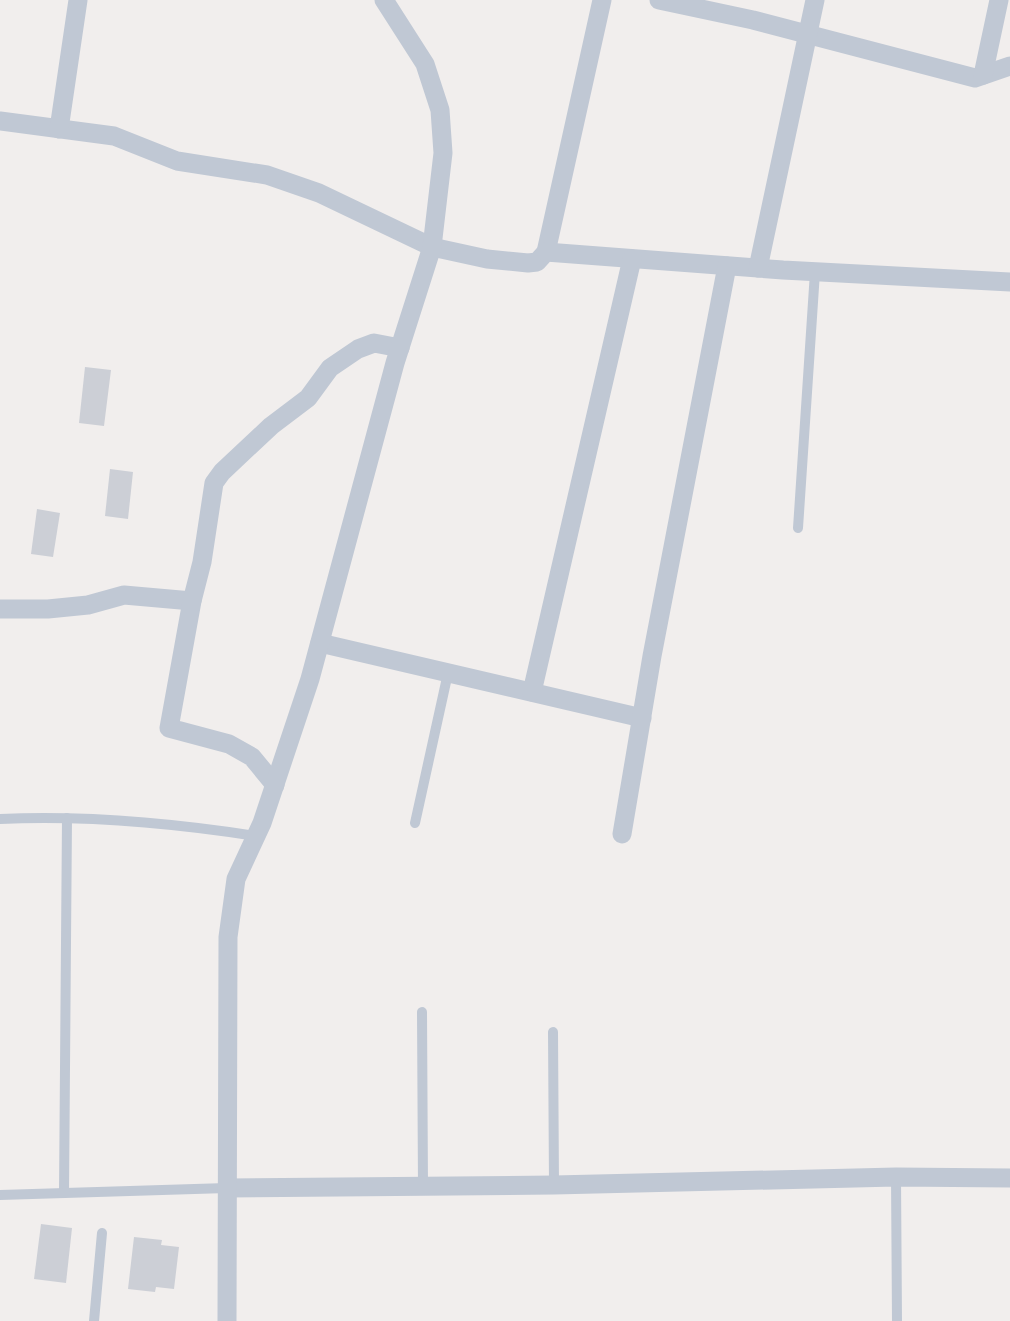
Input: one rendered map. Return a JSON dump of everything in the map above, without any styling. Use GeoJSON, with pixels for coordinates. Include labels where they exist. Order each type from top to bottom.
{"type":"FeatureCollection","features":[{"type":"Feature","properties":{"kind":"street"},"geometry":{"type":"LineString","coordinates":[[59,129],[78,0]]}},
{"type":"Feature","properties":{"kind":"street"},"geometry":{"type":"LineString","coordinates":[[227,1321],[228,937],[236,879],[275,785],[310,680],[400,348],[432,247],[443,153],[440,110],[425,64],[384,0]]}},
{"type":"Feature","properties":{"kind":"street"},"geometry":{"type":"LineString","coordinates":[[0,121],[114,136],[177,161],[267,175],[319,193],[432,247],[487,259],[537,262],[546,252],[602,0]]}},
{"type":"Feature","properties":{"kind":"street"},"geometry":{"type":"LineString","coordinates":[[659,0],[975,78],[1010,66]]}},
{"type":"Feature","properties":{"kind":"street"},"geometry":{"type":"LineString","coordinates":[[758,268],[815,0]]}},
{"type":"Feature","properties":{"kind":"street"},"geometry":{"type":"LineString","coordinates":[[983,75],[999,0]]}},
{"type":"Feature","properties":{"kind":"street"},"geometry":{"type":"LineString","coordinates":[[546,252],[815,272],[1010,282]]}},
{"type":"Feature","properties":{"kind":"street"},"geometry":{"type":"LineString","coordinates":[[532,692],[632,259]]}},
{"type":"Feature","properties":{"kind":"street"},"geometry":{"type":"LineString","coordinates":[[622,834],[727,266]]}},
{"type":"Feature","properties":{"kind":"street"},"geometry":{"type":"LineString","coordinates":[[275,785],[252,757],[229,744],[169,728],[192,601],[202,562],[214,483],[222,472],[271,426],[308,398],[330,368],[358,349],[374,343],[400,348]]}},
{"type":"Feature","properties":{"kind":"street"},"geometry":{"type":"LineString","coordinates":[[0,609],[88,605],[124,595],[192,601]]}},
{"type":"Feature","properties":{"kind":"street"},"geometry":{"type":"LineString","coordinates":[[320,643],[642,718]]}},
{"type":"Feature","properties":{"kind":"street"},"geometry":{"type":"LineString","coordinates":[[227,1188],[554,1185],[896,1177],[1010,1178]]}},
{"type":"Feature","properties":{"kind":"lane"},"geometry":{"type":"LineString","coordinates":[[798,528],[815,272]]}},
{"type":"Feature","properties":{"kind":"lane"},"geometry":{"type":"LineString","coordinates":[[415,823],[448,673]]}},
{"type":"Feature","properties":{"kind":"lane"},"geometry":{"type":"LineString","coordinates":[[0,819],[67,818],[191,826],[256,836]]}},
{"type":"Feature","properties":{"kind":"lane"},"geometry":{"type":"LineString","coordinates":[[64,1193],[67,818]]}},
{"type":"Feature","properties":{"kind":"lane"},"geometry":{"type":"LineString","coordinates":[[422,1012],[423,1186]]}},
{"type":"Feature","properties":{"kind":"lane"},"geometry":{"type":"LineString","coordinates":[[553,1032],[554,1185]]}},
{"type":"Feature","properties":{"kind":"lane"},"geometry":{"type":"LineString","coordinates":[[896,1177],[897,1321]]}},
{"type":"Feature","properties":{"kind":"lane"},"geometry":{"type":"LineString","coordinates":[[0,1195],[227,1188]]}},
{"type":"Feature","properties":{"kind":"lane"},"geometry":{"type":"LineString","coordinates":[[94,1321],[102,1233]]}},
{"type":"Feature","properties":{"kind":"building"},"geometry":{"type":"Polygon","coordinates":[[[85,367],[111,370],[104,426],[79,423],[85,367]]]}},
{"type":"Feature","properties":{"kind":"building"},"geometry":{"type":"Polygon","coordinates":[[[110,469],[133,472],[128,519],[105,516],[110,469]]]}},
{"type":"Feature","properties":{"kind":"building"},"geometry":{"type":"Polygon","coordinates":[[[37,509],[60,513],[53,557],[31,554],[37,509]]]}},
{"type":"Feature","properties":{"kind":"building"},"geometry":{"type":"Polygon","coordinates":[[[41,1224],[72,1228],[66,1283],[34,1279],[41,1224]]]}},
{"type":"Feature","properties":{"kind":"building"},"geometry":{"type":"Polygon","coordinates":[[[134,1237],[162,1240],[161,1245],[179,1247],[174,1289],[156,1287],[155,1292],[128,1289],[134,1237]]]}}]}
